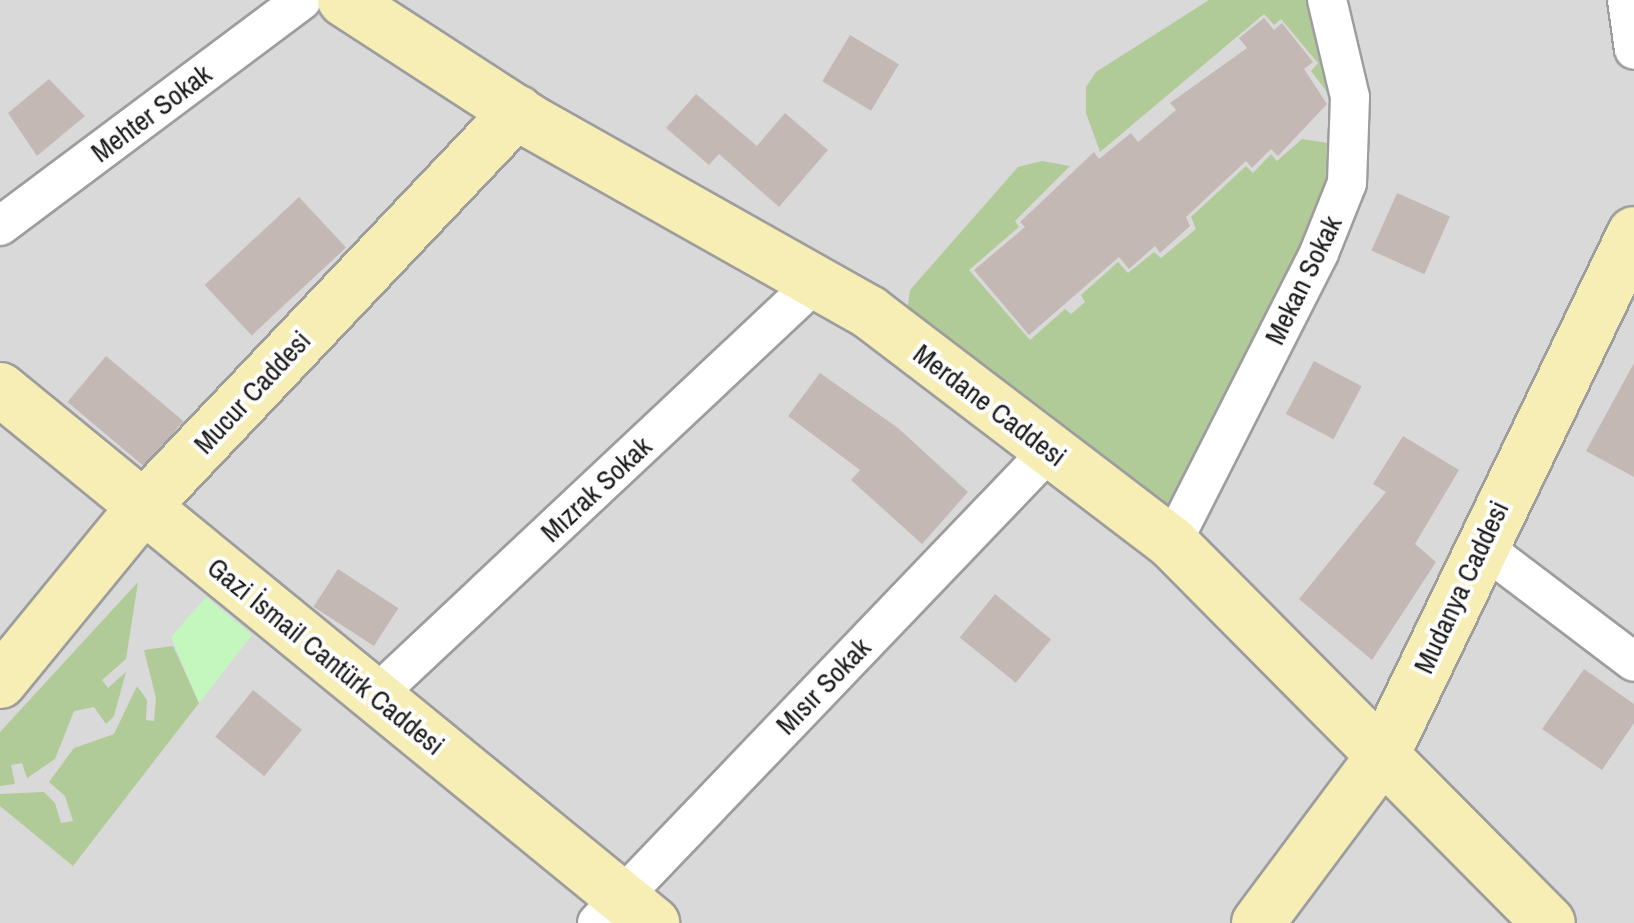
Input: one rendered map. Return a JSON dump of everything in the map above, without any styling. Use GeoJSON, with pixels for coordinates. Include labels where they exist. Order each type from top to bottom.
{"type":"FeatureCollection","features":[{"type":"Feature","properties":{"kind":"street","name":"Mehter Sokak"},"geometry":{"type":"LineString","coordinates":[[0,226],[302,0]]}},
{"type":"Feature","properties":{"kind":"street","name":"Merdane Caddesi"},"geometry":{"type":"LineString","coordinates":[[344,0],[517,112],[868,312],[1172,543],[1548,923]]}},
{"type":"Feature","properties":{"kind":"street","name":"Mekan Sokak"},"geometry":{"type":"LineString","coordinates":[[1172,543],[1319,253],[1347,183],[1350,98],[1327,0]]}},
{"type":"Feature","properties":{"kind":"street"},"geometry":{"type":"LineString","coordinates":[[1627,0],[1634,50]]}},
{"type":"Feature","properties":{"kind":"street","name":"Mucur Caddesi"},"geometry":{"type":"LineString","coordinates":[[0,682],[144,506],[517,112]]}},
{"type":"Feature","properties":{"kind":"street","name":"Mudanya Caddesi"},"geometry":{"type":"LineString","coordinates":[[1258,923],[1383,754],[1480,545],[1630,249]]}},
{"type":"Feature","properties":{"kind":"street","name":"Mızrak Sokak"},"geometry":{"type":"LineString","coordinates":[[375,696],[816,282]]}},
{"type":"Feature","properties":{"kind":"street","name":"Gazi İsmail Cantürk Caddesi"},"geometry":{"type":"LineString","coordinates":[[0,389],[375,696],[623,914]]}},
{"type":"Feature","properties":{"kind":"street","name":"Mısır Sokak"},"geometry":{"type":"LineString","coordinates":[[623,914],[1050,450]]}},
{"type":"Feature","properties":{"kind":"street"},"geometry":{"type":"LineString","coordinates":[[1480,545],[1634,662]]}},
{"type":"Feature","properties":{"kind":"shaded area"},"geometry":{"type":"Polygon","coordinates":[[[0,0],[1634,0],[1634,923],[0,923],[0,0]]]}},
{"type":"Feature","properties":{"kind":"green space"},"geometry":{"type":"Polygon","coordinates":[[[1209,0],[1310,0],[1337,105],[1311,71],[1318,63],[1281,19],[1274,25],[1264,14],[1100,152],[1086,113],[1086,87],[1096,72],[1209,0]]]}},
{"type":"Feature","properties":{"kind":"green space"},"geometry":{"type":"Polygon","coordinates":[[[1302,139],[1340,145],[1328,200],[1167,518],[907,313],[910,290],[1018,167],[1042,161],[1070,166],[1015,221],[1019,227],[969,270],[1030,340],[1065,309],[1071,314],[1085,302],[1081,295],[1118,262],[1128,273],[1154,252],[1161,258],[1196,229],[1191,217],[1246,166],[1253,173],[1271,154],[1277,161],[1302,139]]]}},
{"type":"Feature","properties":{"kind":"green space"},"geometry":{"type":"Polygon","coordinates":[[[138,582],[126,659],[102,680],[108,688],[126,672],[114,716],[106,724],[94,707],[74,711],[55,759],[27,778],[22,763],[11,765],[15,784],[0,786],[0,732],[138,582]]]}},
{"type":"Feature","properties":{"kind":"green space"},"geometry":{"type":"Polygon","coordinates":[[[206,597],[252,635],[199,703],[171,637],[206,597]]]}},
{"type":"Feature","properties":{"kind":"green space"},"geometry":{"type":"Polygon","coordinates":[[[173,646],[199,703],[73,866],[0,806],[0,794],[44,792],[55,803],[61,823],[73,821],[65,796],[49,782],[74,748],[114,734],[137,686],[147,700],[146,720],[154,721],[156,698],[144,650],[173,646]]]}},
{"type":"Feature","properties":{"kind":"building"},"geometry":{"type":"Polygon","coordinates":[[[1264,18],[1274,30],[1282,23],[1313,62],[1304,69],[1327,104],[1278,156],[1271,149],[1252,168],[1246,161],[1186,217],[1190,226],[1160,253],[1155,246],[1129,269],[1119,257],[1029,335],[974,270],[1025,227],[1020,222],[1094,152],[1099,159],[1131,133],[1138,142],[1176,110],[1170,103],[1247,48],[1239,38],[1264,18]]]}},
{"type":"Feature","properties":{"kind":"building"},"geometry":{"type":"Polygon","coordinates":[[[850,35],[899,64],[871,111],[822,81],[850,35]]]}},
{"type":"Feature","properties":{"kind":"building"},"geometry":{"type":"Polygon","coordinates":[[[49,79],[85,116],[37,156],[8,113],[49,79]]]}},
{"type":"Feature","properties":{"kind":"building"},"geometry":{"type":"Polygon","coordinates":[[[696,94],[757,146],[785,113],[828,150],[779,207],[719,154],[709,165],[666,128],[696,94]]]}},
{"type":"Feature","properties":{"kind":"building"},"geometry":{"type":"Polygon","coordinates":[[[1397,193],[1450,217],[1424,274],[1371,251],[1397,193]]]}},
{"type":"Feature","properties":{"kind":"building"},"geometry":{"type":"Polygon","coordinates":[[[299,197],[346,247],[252,335],[205,285],[299,197]]]}},
{"type":"Feature","properties":{"kind":"building"},"geometry":{"type":"Polygon","coordinates":[[[106,356],[183,421],[145,467],[67,402],[106,356]]]}},
{"type":"Feature","properties":{"kind":"building"},"geometry":{"type":"Polygon","coordinates":[[[1314,361],[1362,386],[1334,439],[1286,414],[1314,361]]]}},
{"type":"Feature","properties":{"kind":"building"},"geometry":{"type":"Polygon","coordinates":[[[1634,363],[1634,477],[1586,451],[1634,363]]]}},
{"type":"Feature","properties":{"kind":"building"},"geometry":{"type":"Polygon","coordinates":[[[820,373],[898,428],[968,492],[922,544],[851,480],[860,470],[788,416],[820,373]]]}},
{"type":"Feature","properties":{"kind":"building"},"geometry":{"type":"Polygon","coordinates":[[[1403,436],[1459,470],[1415,544],[1436,562],[1372,660],[1299,599],[1386,492],[1373,484],[1403,436]]]}},
{"type":"Feature","properties":{"kind":"building"},"geometry":{"type":"Polygon","coordinates":[[[338,569],[398,608],[374,646],[313,607],[338,569]]]}},
{"type":"Feature","properties":{"kind":"building"},"geometry":{"type":"Polygon","coordinates":[[[995,594],[1051,639],[1016,683],[960,638],[995,594]]]}},
{"type":"Feature","properties":{"kind":"building"},"geometry":{"type":"Polygon","coordinates":[[[1584,669],[1634,704],[1634,723],[1602,770],[1542,729],[1584,669]]]}},
{"type":"Feature","properties":{"kind":"building"},"geometry":{"type":"Polygon","coordinates":[[[253,690],[302,730],[264,776],[215,737],[253,690]]]}}]}
